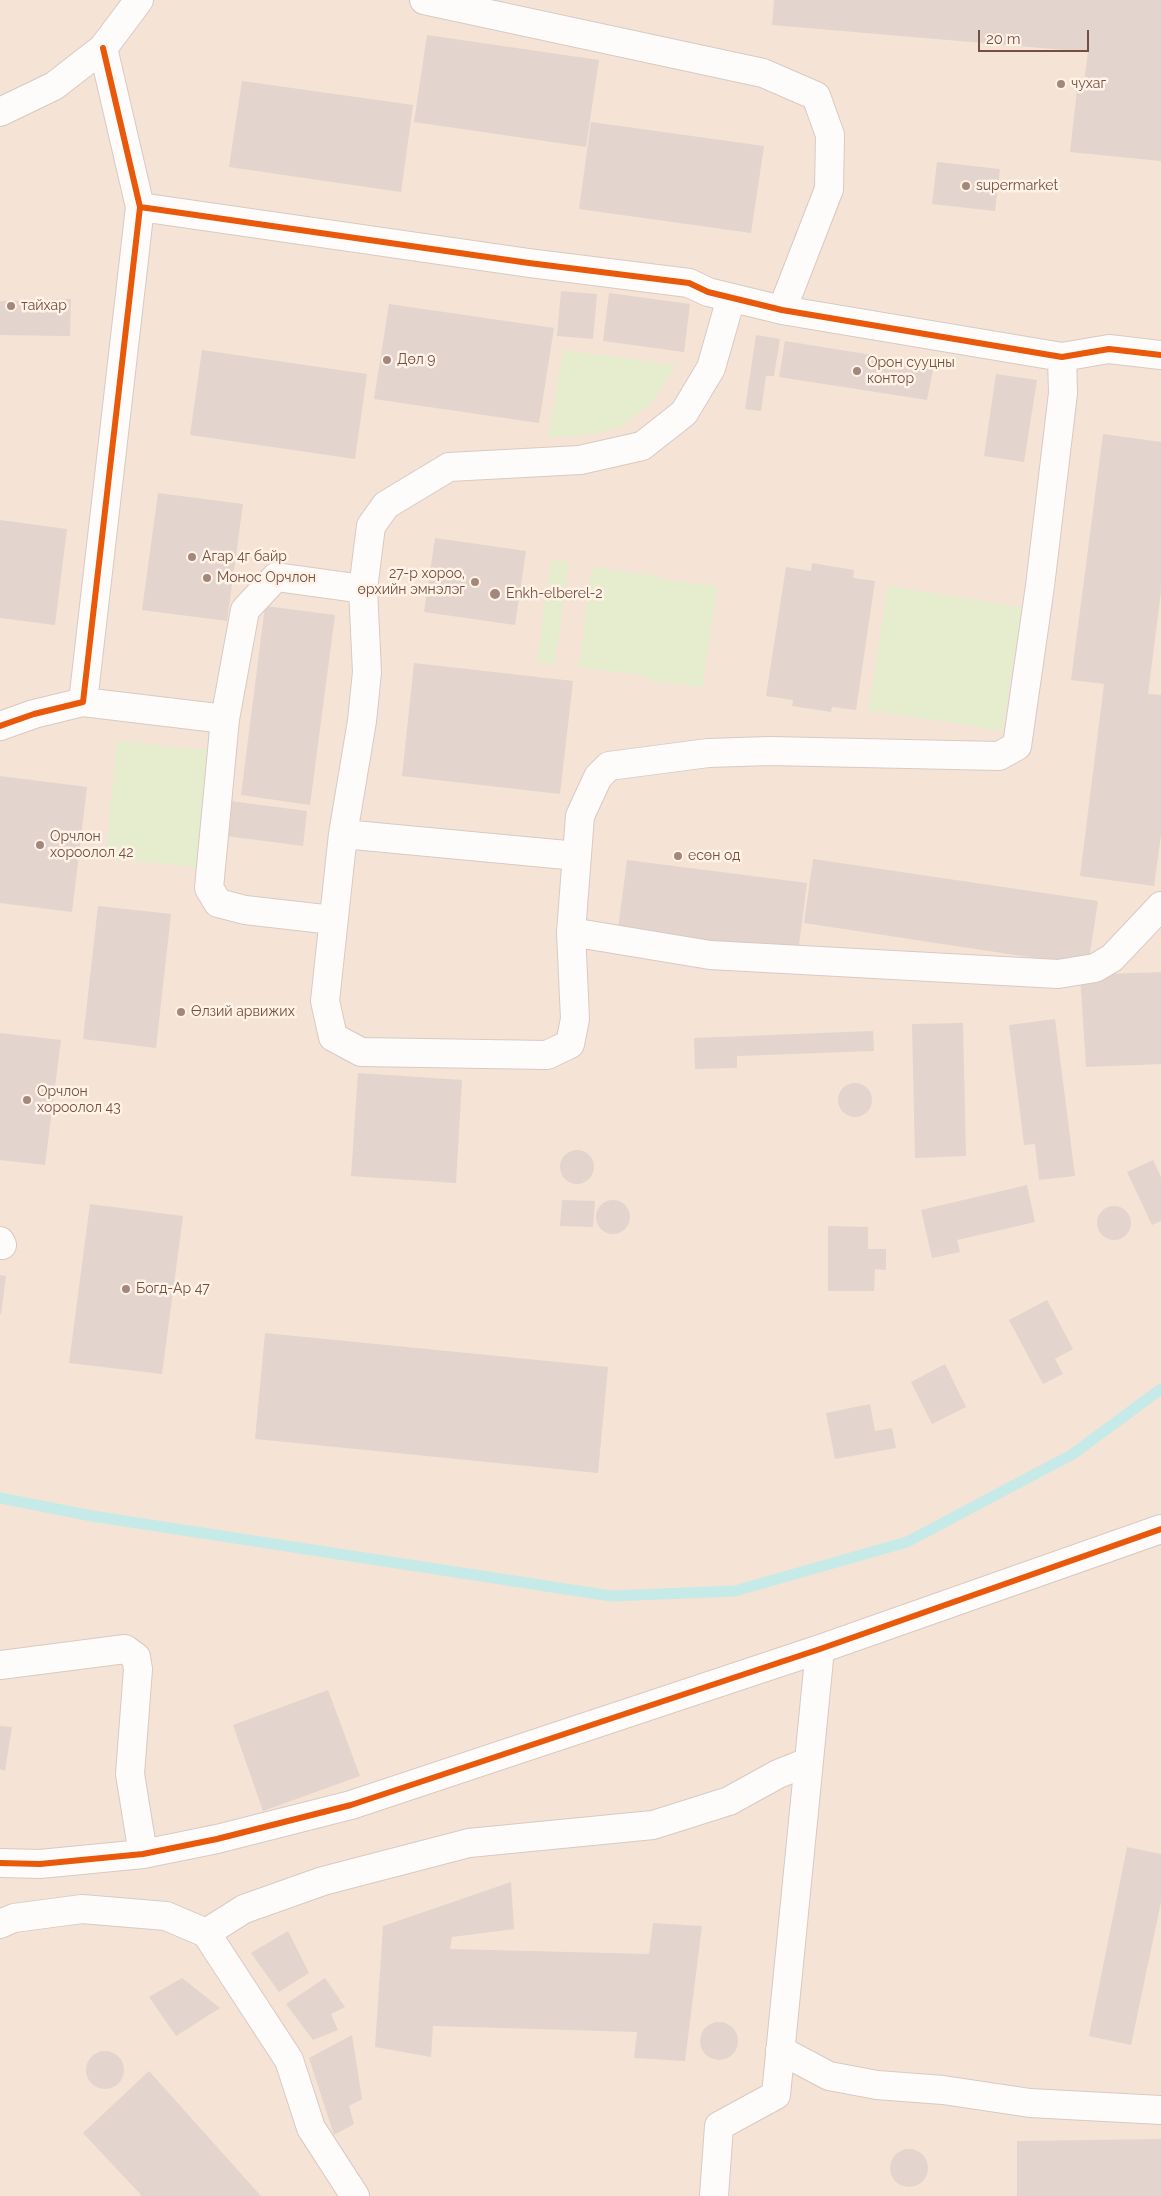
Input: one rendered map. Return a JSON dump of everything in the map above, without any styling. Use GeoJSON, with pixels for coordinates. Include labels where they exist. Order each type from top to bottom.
{"type":"FeatureCollection","features":[{"type":"Feature","properties":{"kind":"street"},"geometry":{"type":"LineString","coordinates":[[0,112],[54,86],[103,48],[139,0]]}},
{"type":"Feature","properties":{"kind":"street"},"geometry":{"type":"LineString","coordinates":[[424,0],[763,73],[816,96],[830,135],[829,189],[782,310]]}},
{"type":"Feature","properties":{"kind":"street"},"geometry":{"type":"LineString","coordinates":[[83,702],[140,208],[103,48]]}},
{"type":"Feature","properties":{"kind":"street"},"geometry":{"type":"LineString","coordinates":[[140,208],[529,264],[689,283],[708,292],[782,310],[1062,357],[1109,350],[1161,355]]}},
{"type":"Feature","properties":{"kind":"street"},"geometry":{"type":"LineString","coordinates":[[731,298],[711,368],[684,413],[642,446],[580,460],[449,468],[386,505],[371,526],[363,589],[367,672],[362,721],[343,834],[325,1001],[333,1036],[361,1052],[547,1055],[570,1044],[575,1019],[571,932],[580,816],[598,777],[609,766],[708,753],[770,751],[999,756],[1017,746],[1040,586],[1063,392],[1062,357]]}},
{"type":"Feature","properties":{"kind":"street"},"geometry":{"type":"LineString","coordinates":[[333,920],[245,910],[218,903],[209,888],[225,719],[245,610],[276,577],[363,589]]}},
{"type":"Feature","properties":{"kind":"street"},"geometry":{"type":"LineString","coordinates":[[0,726],[34,714],[83,702],[225,719]]}},
{"type":"Feature","properties":{"kind":"street"},"geometry":{"type":"LineString","coordinates":[[343,834],[577,856]]}},
{"type":"Feature","properties":{"kind":"street"},"geometry":{"type":"LineString","coordinates":[[571,932],[710,955],[1058,974],[1095,968],[1112,958],[1161,906]]}},
{"type":"Feature","properties":{"kind":"street"},"geometry":{"type":"LineString","coordinates":[[0,1863],[40,1864],[143,1854],[217,1839],[351,1805],[820,1649],[1161,1529]]}},
{"type":"Feature","properties":{"kind":"street"},"geometry":{"type":"LineString","coordinates":[[0,1665],[125,1649],[136,1657],[138,1669],[130,1774],[143,1854]]}},
{"type":"Feature","properties":{"kind":"street"},"geometry":{"type":"LineString","coordinates":[[714,2196],[720,2126],[776,2095],[820,1649]]}},
{"type":"Feature","properties":{"kind":"street"},"geometry":{"type":"LineString","coordinates":[[206,1933],[244,1909],[323,1881],[468,1843],[653,1825],[729,1801],[778,1774],[808,1762]]}},
{"type":"Feature","properties":{"kind":"street"},"geometry":{"type":"LineString","coordinates":[[0,1924],[14,1918],[82,1910],[166,1916],[206,1933],[289,2060],[311,2128],[355,2196]]}},
{"type":"Feature","properties":{"kind":"street"},"geometry":{"type":"LineString","coordinates":[[780,2050],[829,2076],[877,2085],[943,2090],[1030,2103],[1161,2110]]}},
{"type":"Feature","properties":{"kind":"shaded area"},"geometry":{"type":"Polygon","coordinates":[[[0,0],[1161,0],[1161,2196],[0,2196],[0,0]]]}},
{"type":"Feature","properties":{"kind":"green space"},"geometry":{"type":"Polygon","coordinates":[[[563,350],[676,365],[653,401],[623,426],[589,435],[548,438],[563,350]]]}},
{"type":"Feature","properties":{"kind":"green space"},"geometry":{"type":"Polygon","coordinates":[[[551,560],[569,562],[555,664],[537,662],[551,560]]]}},
{"type":"Feature","properties":{"kind":"green space"},"geometry":{"type":"Polygon","coordinates":[[[592,567],[660,576],[652,642],[660,579],[717,586],[703,687],[647,680],[647,676],[579,667],[592,567]]]}},
{"type":"Feature","properties":{"kind":"green space"},"geometry":{"type":"Polygon","coordinates":[[[888,586],[1022,607],[1003,731],[868,710],[888,586]]]}},
{"type":"Feature","properties":{"kind":"green space"},"geometry":{"type":"Polygon","coordinates":[[[117,741],[216,751],[204,868],[105,858],[117,741]]]}},
{"type":"Feature","properties":{"kind":"building"},"geometry":{"type":"Polygon","coordinates":[[[774,0],[1161,0],[1161,161],[1070,152],[1077,90],[1083,91],[1088,52],[772,25],[774,0]]]}},
{"type":"Feature","properties":{"kind":"building"},"geometry":{"type":"Polygon","coordinates":[[[427,35],[599,60],[586,147],[414,122],[427,35]]]}},
{"type":"Feature","properties":{"kind":"building"},"geometry":{"type":"Polygon","coordinates":[[[242,81],[413,105],[401,192],[229,167],[242,81]]]}},
{"type":"Feature","properties":{"kind":"building"},"geometry":{"type":"Polygon","coordinates":[[[591,122],[764,146],[751,233],[579,209],[591,122]]]}},
{"type":"Feature","properties":{"kind":"building","name":"supermarket"},"geometry":{"type":"Polygon","coordinates":[[[937,162],[1000,169],[995,211],[932,204],[937,162]]]}},
{"type":"Feature","properties":{"kind":"building"},"geometry":{"type":"Polygon","coordinates":[[[561,291],[597,294],[593,339],[557,336],[561,291]]]}},
{"type":"Feature","properties":{"kind":"building"},"geometry":{"type":"Polygon","coordinates":[[[609,293],[690,304],[684,352],[603,341],[609,293]]]}},
{"type":"Feature","properties":{"kind":"building"},"geometry":{"type":"Polygon","coordinates":[[[71,299],[70,336],[0,335],[0,301],[71,299]]]}},
{"type":"Feature","properties":{"kind":"building"},"geometry":{"type":"Polygon","coordinates":[[[389,304],[554,328],[539,423],[374,399],[389,304]]]}},
{"type":"Feature","properties":{"kind":"building"},"geometry":{"type":"Polygon","coordinates":[[[756,335],[780,339],[774,376],[766,376],[761,411],[745,409],[756,335]]]}},
{"type":"Feature","properties":{"kind":"building","name":"Орон сууцны контор"},"geometry":{"type":"Polygon","coordinates":[[[785,341],[934,365],[927,400],[779,377],[785,341]]]}},
{"type":"Feature","properties":{"kind":"building"},"geometry":{"type":"Polygon","coordinates":[[[202,350],[367,374],[355,459],[190,435],[202,350]]]}},
{"type":"Feature","properties":{"kind":"building"},"geometry":{"type":"Polygon","coordinates":[[[996,374],[1037,380],[1024,462],[984,456],[996,374]]]}},
{"type":"Feature","properties":{"kind":"building"},"geometry":{"type":"Polygon","coordinates":[[[1103,434],[1161,442],[1161,591],[1148,694],[1161,695],[1161,835],[1154,886],[1080,876],[1104,684],[1071,680],[1103,434]]]}},
{"type":"Feature","properties":{"kind":"building","name":"Агар 4г байр"},"geometry":{"type":"Polygon","coordinates":[[[158,493],[243,504],[227,621],[142,610],[158,493]]]}},
{"type":"Feature","properties":{"kind":"building"},"geometry":{"type":"Polygon","coordinates":[[[0,520],[67,529],[55,625],[0,618],[0,520]]]}},
{"type":"Feature","properties":{"kind":"building","name":"27-р хороо, өрхийн эмнэлэг"},"geometry":{"type":"Polygon","coordinates":[[[435,538],[526,551],[515,625],[424,612],[435,538]]]}},
{"type":"Feature","properties":{"kind":"building"},"geometry":{"type":"Polygon","coordinates":[[[812,563],[854,570],[853,578],[875,581],[856,710],[832,707],[831,712],[792,706],[793,700],[766,696],[786,567],[811,571],[812,563]]]}},
{"type":"Feature","properties":{"kind":"building"},"geometry":{"type":"Polygon","coordinates":[[[265,606],[335,615],[310,805],[241,795],[265,606]]]}},
{"type":"Feature","properties":{"kind":"building"},"geometry":{"type":"Polygon","coordinates":[[[414,663],[573,681],[560,794],[402,776],[414,663]]]}},
{"type":"Feature","properties":{"kind":"building","name":"Орчлон хороолол 42"},"geometry":{"type":"Polygon","coordinates":[[[0,776],[87,787],[72,912],[0,903],[0,776]]]}},
{"type":"Feature","properties":{"kind":"building"},"geometry":{"type":"Polygon","coordinates":[[[230,801],[307,811],[303,846],[226,836],[230,801]]]}},
{"type":"Feature","properties":{"kind":"building"},"geometry":{"type":"Polygon","coordinates":[[[813,859],[1098,901],[1088,966],[804,923],[813,859]]]}},
{"type":"Feature","properties":{"kind":"building"},"geometry":{"type":"Polygon","coordinates":[[[627,860],[807,883],[798,953],[618,929],[627,860]]]}},
{"type":"Feature","properties":{"kind":"building"},"geometry":{"type":"Polygon","coordinates":[[[98,906],[171,914],[156,1048],[83,1039],[98,906]]]}},
{"type":"Feature","properties":{"kind":"building"},"geometry":{"type":"Polygon","coordinates":[[[1161,972],[1161,1064],[1086,1067],[1080,975],[1161,972]]]}},
{"type":"Feature","properties":{"kind":"building"},"geometry":{"type":"Polygon","coordinates":[[[1055,1019],[1075,1176],[1039,1180],[1035,1144],[1024,1145],[1009,1025],[1055,1019]]]}},
{"type":"Feature","properties":{"kind":"building"},"geometry":{"type":"Polygon","coordinates":[[[963,1023],[966,1156],[915,1158],[912,1024],[963,1023]]]}},
{"type":"Feature","properties":{"kind":"building"},"geometry":{"type":"Polygon","coordinates":[[[873,1031],[874,1051],[737,1056],[737,1068],[695,1069],[694,1038],[873,1031]]]}},
{"type":"Feature","properties":{"kind":"building","name":"Орчлон хороолол 43"},"geometry":{"type":"Polygon","coordinates":[[[0,1033],[61,1040],[45,1165],[0,1160],[0,1033]]]}},
{"type":"Feature","properties":{"kind":"building"},"geometry":{"type":"Polygon","coordinates":[[[358,1073],[462,1080],[456,1183],[351,1176],[358,1073]]]}},
{"type":"Feature","properties":{"kind":"building"},"geometry":{"type":"Polygon","coordinates":[[[855,1083],[867,1088],[872,1100],[867,1112],[855,1117],[843,1112],[838,1100],[843,1088],[855,1083]]]}},
{"type":"Feature","properties":{"kind":"building"},"geometry":{"type":"Polygon","coordinates":[[[577,1150],[589,1155],[594,1167],[589,1179],[577,1184],[565,1179],[560,1167],[565,1155],[577,1150]]]}},
{"type":"Feature","properties":{"kind":"building"},"geometry":{"type":"Polygon","coordinates":[[[1153,1160],[1161,1177],[1161,1221],[1152,1225],[1127,1172],[1153,1160]]]}},
{"type":"Feature","properties":{"kind":"building"},"geometry":{"type":"Polygon","coordinates":[[[1027,1185],[1035,1222],[957,1240],[960,1252],[932,1258],[921,1210],[1027,1185]]]}},
{"type":"Feature","properties":{"kind":"building"},"geometry":{"type":"Polygon","coordinates":[[[562,1200],[595,1201],[593,1227],[560,1226],[562,1200]]]}},
{"type":"Feature","properties":{"kind":"building"},"geometry":{"type":"Polygon","coordinates":[[[613,1200],[625,1205],[630,1217],[625,1229],[613,1234],[601,1229],[596,1217],[601,1205],[613,1200]]]}},
{"type":"Feature","properties":{"kind":"building","name":"Богд-Ар 47"},"geometry":{"type":"Polygon","coordinates":[[[90,1204],[183,1216],[162,1374],[69,1363],[90,1204]]]}},
{"type":"Feature","properties":{"kind":"building"},"geometry":{"type":"Polygon","coordinates":[[[1114,1206],[1126,1211],[1131,1223],[1126,1235],[1114,1240],[1102,1235],[1097,1223],[1102,1211],[1114,1206]]]}},
{"type":"Feature","properties":{"kind":"building"},"geometry":{"type":"Polygon","coordinates":[[[828,1226],[868,1227],[868,1249],[886,1249],[886,1270],[875,1269],[874,1291],[828,1291],[828,1226]]]}},
{"type":"Feature","properties":{"kind":"building"},"geometry":{"type":"Polygon","coordinates":[[[0,1275],[6,1276],[1,1314],[0,1314],[0,1275]]]}},
{"type":"Feature","properties":{"kind":"building"},"geometry":{"type":"Polygon","coordinates":[[[1047,1300],[1073,1349],[1055,1359],[1063,1374],[1043,1384],[1009,1320],[1047,1300]]]}},
{"type":"Feature","properties":{"kind":"building"},"geometry":{"type":"Polygon","coordinates":[[[265,1333],[608,1367],[598,1473],[255,1439],[265,1333]]]}},
{"type":"Feature","properties":{"kind":"building"},"geometry":{"type":"Polygon","coordinates":[[[945,1364],[966,1407],[932,1424],[911,1382],[945,1364]]]}},
{"type":"Feature","properties":{"kind":"building"},"geometry":{"type":"Polygon","coordinates":[[[870,1404],[875,1431],[892,1428],[896,1448],[835,1459],[826,1413],[870,1404]]]}},
{"type":"Feature","properties":{"kind":"building"},"geometry":{"type":"Polygon","coordinates":[[[328,1690],[360,1776],[263,1811],[233,1725],[328,1690]]]}},
{"type":"Feature","properties":{"kind":"building"},"geometry":{"type":"Polygon","coordinates":[[[0,1726],[12,1727],[5,1771],[0,1769],[0,1726]]]}},
{"type":"Feature","properties":{"kind":"building"},"geometry":{"type":"Polygon","coordinates":[[[1127,1847],[1161,1854],[1161,1902],[1131,2045],[1089,2036],[1127,1847]]]}},
{"type":"Feature","properties":{"kind":"building"},"geometry":{"type":"Polygon","coordinates":[[[511,1882],[514,1929],[452,1937],[450,1949],[649,1954],[653,1923],[702,1926],[685,2061],[634,2058],[637,2032],[433,2026],[431,2057],[375,2047],[383,1926],[511,1882]]]}},
{"type":"Feature","properties":{"kind":"building"},"geometry":{"type":"Polygon","coordinates":[[[288,1931],[309,1973],[279,1992],[251,1953],[288,1931]]]}},
{"type":"Feature","properties":{"kind":"building"},"geometry":{"type":"Polygon","coordinates":[[[182,1978],[220,2008],[176,2036],[149,1997],[182,1978]]]}},
{"type":"Feature","properties":{"kind":"building"},"geometry":{"type":"Polygon","coordinates":[[[325,1978],[345,2007],[331,2014],[338,2030],[313,2040],[286,2004],[325,1978]]]}},
{"type":"Feature","properties":{"kind":"building"},"geometry":{"type":"Polygon","coordinates":[[[719,2022],[733,2027],[738,2041],[733,2055],[719,2060],[705,2055],[700,2041],[705,2027],[719,2022]]]}},
{"type":"Feature","properties":{"kind":"building"},"geometry":{"type":"Polygon","coordinates":[[[352,2035],[362,2099],[349,2106],[354,2124],[334,2135],[309,2058],[352,2035]]]}},
{"type":"Feature","properties":{"kind":"building"},"geometry":{"type":"Polygon","coordinates":[[[105,2051],[119,2056],[124,2070],[119,2084],[105,2089],[91,2084],[86,2070],[91,2056],[105,2051]]]}},
{"type":"Feature","properties":{"kind":"building"},"geometry":{"type":"Polygon","coordinates":[[[149,2071],[261,2196],[142,2196],[83,2133],[149,2071]]]}},
{"type":"Feature","properties":{"kind":"building"},"geometry":{"type":"Polygon","coordinates":[[[1161,2139],[1161,2196],[1017,2196],[1017,2141],[1161,2139]]]}},
{"type":"Feature","properties":{"kind":"building"},"geometry":{"type":"Polygon","coordinates":[[[909,2149],[923,2154],[928,2168],[923,2182],[909,2187],[895,2182],[890,2168],[895,2154],[909,2149]]]}},
{"type":"Feature","properties":{"kind":"waterway"},"geometry":{"type":"LineString","coordinates":[[0,1498],[92,1516],[611,1596],[735,1591],[907,1542],[1073,1454],[1161,1389]]}},
{"type":"Feature","properties":{"kind":"cycle path"},"geometry":{"type":"LineString","coordinates":[[103,48],[140,207],[529,263],[689,283],[708,292],[782,310],[1062,357],[1109,349],[1161,355]]}},
{"type":"Feature","properties":{"kind":"cycle path"},"geometry":{"type":"LineString","coordinates":[[0,726],[34,714],[83,702],[140,207]]}},
{"type":"Feature","properties":{"kind":"cycle path"},"geometry":{"type":"LineString","coordinates":[[0,1863],[40,1864],[143,1854],[217,1839],[351,1805],[820,1649],[1161,1529]]}},
{"type":"Feature","properties":{"kind":"place","name":"чухаг"},"geometry":{"type":"Point","coordinates":[1061,84]}},
{"type":"Feature","properties":{"kind":"place","name":"supermarket"},"geometry":{"type":"Point","coordinates":[966,186]}},
{"type":"Feature","properties":{"kind":"place","name":"тайхар"},"geometry":{"type":"Point","coordinates":[11,306]}},
{"type":"Feature","properties":{"kind":"place","name":"Дөл 9"},"geometry":{"type":"Point","coordinates":[387,360]}},
{"type":"Feature","properties":{"kind":"place","name":"Орон сууцны контор"},"geometry":{"type":"Point","coordinates":[857,371]}},
{"type":"Feature","properties":{"kind":"place","name":"Агар 4г байр"},"geometry":{"type":"Point","coordinates":[192,557]}},
{"type":"Feature","properties":{"kind":"place","name":"Монос Орчлон"},"geometry":{"type":"Point","coordinates":[207,578]}},
{"type":"Feature","properties":{"kind":"place","name":"27-р хороо, өрхийн эмнэлэг"},"geometry":{"type":"Point","coordinates":[475,582]}},
{"type":"Feature","properties":{"kind":"place","name":"Enkh-elberel-2"},"geometry":{"type":"Point","coordinates":[495,594]}},
{"type":"Feature","properties":{"kind":"place","name":"Орчлон хороолол 42"},"geometry":{"type":"Point","coordinates":[40,845]}},
{"type":"Feature","properties":{"kind":"place","name":"есөн од"},"geometry":{"type":"Point","coordinates":[678,856]}},
{"type":"Feature","properties":{"kind":"place","name":"Өлзий арвижих"},"geometry":{"type":"Point","coordinates":[181,1012]}},
{"type":"Feature","properties":{"kind":"place","name":"Орчлон хороолол 43"},"geometry":{"type":"Point","coordinates":[27,1100]}},
{"type":"Feature","properties":{"kind":"place","name":"Богд-Ар 47"},"geometry":{"type":"Point","coordinates":[126,1289]}}]}
